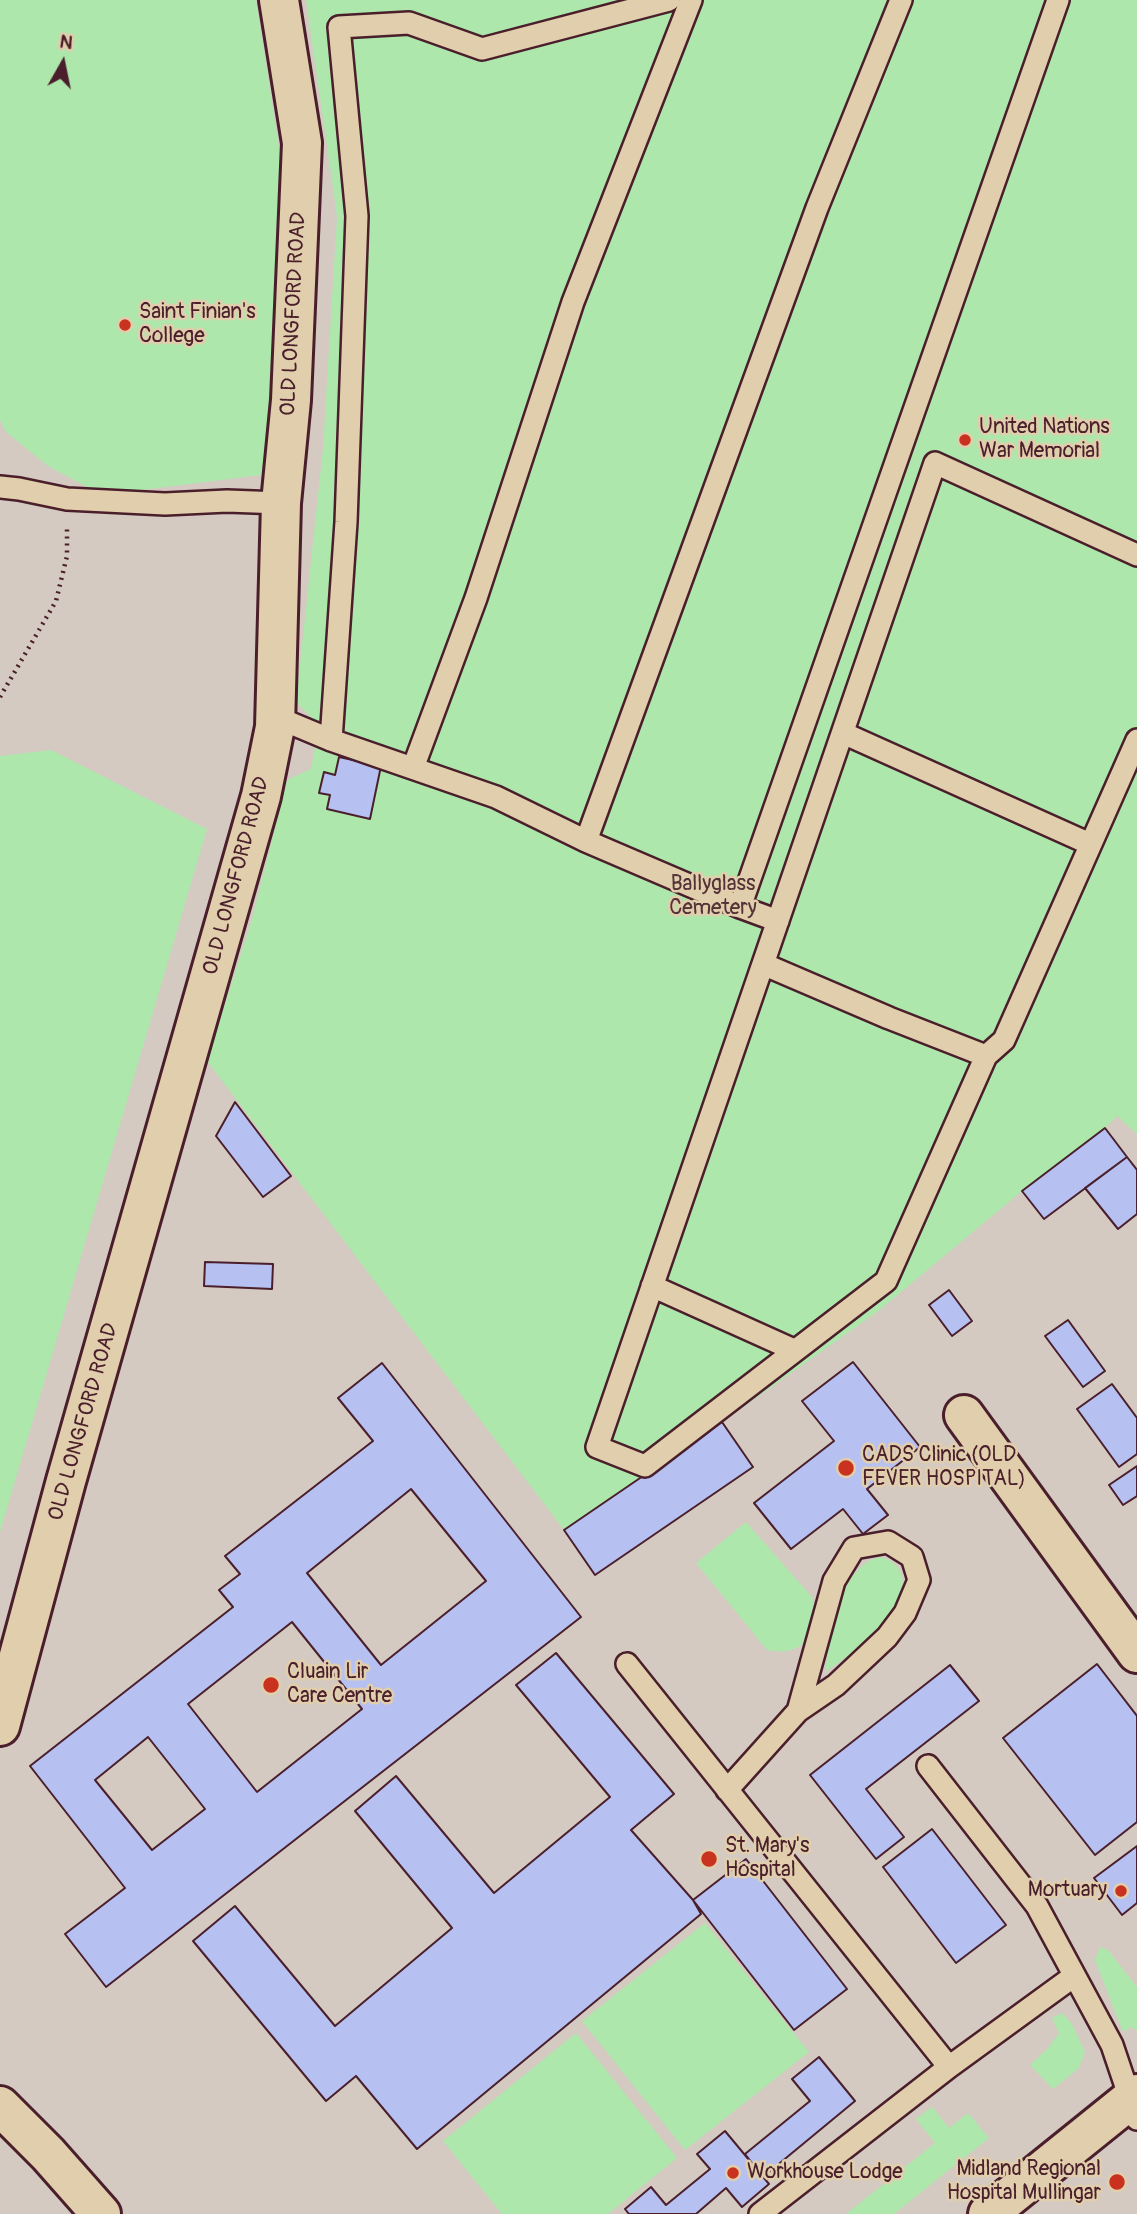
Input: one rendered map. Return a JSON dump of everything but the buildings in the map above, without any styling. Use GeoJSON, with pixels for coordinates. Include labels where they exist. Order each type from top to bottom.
{"type":"FeatureCollection","features":[{"type":"Feature","properties":{"kind":"street","name":"OLD LONGFORD ROAD"},"geometry":{"type":"LineString","coordinates":[[0,1727],[63,1494],[261,796],[275,727],[281,503],[291,400],[302,143],[279,0]]}},
{"type":"Feature","properties":{"kind":"street"},"geometry":{"type":"LineString","coordinates":[[964,1415],[1137,1653]]}},
{"type":"Feature","properties":{"kind":"street"},"geometry":{"type":"LineString","coordinates":[[0,2074],[5,2087],[48,2154]]}},
{"type":"Feature","properties":{"kind":"street"},"geometry":{"type":"LineString","coordinates":[[0,2106],[48,2154],[101,2214]]}},
{"type":"Feature","properties":{"kind":"street"},"geometry":{"type":"LineString","coordinates":[[988,2214],[1135,2109]]}},
{"type":"Feature","properties":{"kind":"street"},"geometry":{"type":"LineString","coordinates":[[1023,2214],[1135,2109]]}},
{"type":"Feature","properties":{"kind":"lane"},"geometry":{"type":"LineString","coordinates":[[331,740],[346,523],[357,216],[339,27],[409,23],[482,49],[669,0]]}},
{"type":"Feature","properties":{"kind":"lane"},"geometry":{"type":"LineString","coordinates":[[413,768],[476,598],[573,302],[691,0]]}},
{"type":"Feature","properties":{"kind":"lane"},"geometry":{"type":"LineString","coordinates":[[586,841],[803,246],[901,0]]}},
{"type":"Feature","properties":{"kind":"lane"},"geometry":{"type":"LineString","coordinates":[[740,907],[1058,0]]}},
{"type":"Feature","properties":{"kind":"lane"},"geometry":{"type":"LineString","coordinates":[[1137,555],[935,463],[597,1447],[645,1466],[886,1282],[986,1056],[1004,1040],[1137,740]]}},
{"type":"Feature","properties":{"kind":"lane"},"geometry":{"type":"LineString","coordinates":[[0,487],[67,499],[165,504],[227,501],[281,503]]}},
{"type":"Feature","properties":{"kind":"lane"},"geometry":{"type":"LineString","coordinates":[[276,717],[331,740],[496,797],[586,841],[778,921]]}},
{"type":"Feature","properties":{"kind":"lane"},"geometry":{"type":"LineString","coordinates":[[843,733],[1090,844]]}},
{"type":"Feature","properties":{"kind":"lane"},"geometry":{"type":"LineString","coordinates":[[763,964],[986,1056]]}},
{"type":"Feature","properties":{"kind":"lane"},"geometry":{"type":"LineString","coordinates":[[653,1286],[794,1350]]}},
{"type":"Feature","properties":{"kind":"lane"},"geometry":{"type":"LineString","coordinates":[[727,1790],[797,1711],[836,1685],[887,1637],[905,1613],[919,1580],[912,1557],[888,1542],[854,1548],[834,1581],[797,1711]]}},
{"type":"Feature","properties":{"kind":"lane"},"geometry":{"type":"LineString","coordinates":[[627,1664],[949,2067]]}},
{"type":"Feature","properties":{"kind":"lane"},"geometry":{"type":"LineString","coordinates":[[928,1766],[1037,1906],[1112,2045],[1135,2109]]}},
{"type":"Feature","properties":{"kind":"lane"},"geometry":{"type":"LineString","coordinates":[[760,2214],[949,2067],[1074,1976]]}},
{"type":"Feature","properties":{"kind":"path"},"geometry":{"type":"LineString","coordinates":[[0,697],[56,601],[67,556],[67,499]]}},
{"type":"Feature","properties":{"kind":"green space","name":"Saint Finian's College"},"geometry":{"type":"Polygon","coordinates":[[[0,0],[256,0],[284,180],[269,474],[102,495],[48,466],[6,432],[0,420],[0,0]]]}},
{"type":"Feature","properties":{"kind":"green space","name":"Ballyglass Cemetery"},"geometry":{"type":"Polygon","coordinates":[[[306,0],[1137,0],[1137,1134],[1117,1116],[877,1312],[564,1530],[207,1061],[252,919],[287,780],[311,769],[319,725],[296,702],[323,448],[337,216],[306,0]]]}},
{"type":"Feature","properties":{"kind":"green space"},"geometry":{"type":"Polygon","coordinates":[[[51,750],[207,829],[0,1532],[0,756],[51,750]]]}},
{"type":"Feature","properties":{"kind":"green space"},"geometry":{"type":"Polygon","coordinates":[[[746,1522],[812,1597],[814,1621],[811,1631],[807,1640],[791,1650],[767,1650],[696,1563],[746,1522]]]}},
{"type":"Feature","properties":{"kind":"green space"},"geometry":{"type":"Polygon","coordinates":[[[880,1557],[898,1568],[903,1581],[900,1596],[880,1627],[865,1642],[825,1672],[834,1623],[845,1589],[854,1574],[866,1563],[880,1557]]]}},
{"type":"Feature","properties":{"kind":"green space"},"geometry":{"type":"Polygon","coordinates":[[[705,1923],[809,2052],[685,2150],[582,2021],[705,1923]]]}},
{"type":"Feature","properties":{"kind":"green space"},"geometry":{"type":"Polygon","coordinates":[[[1100,1947],[1108,1950],[1137,1987],[1137,2031],[1131,2027],[1123,2032],[1095,1960],[1100,1947]]]}},
{"type":"Feature","properties":{"kind":"green space"},"geometry":{"type":"Polygon","coordinates":[[[1062,2013],[1072,2024],[1085,2052],[1079,2068],[1053,2089],[1030,2065],[1059,2033],[1052,2018],[1062,2013]]]}},
{"type":"Feature","properties":{"kind":"green space"},"geometry":{"type":"Polygon","coordinates":[[[576,2033],[677,2158],[608,2214],[502,2214],[443,2141],[576,2033]]]}},
{"type":"Feature","properties":{"kind":"green space"},"geometry":{"type":"Polygon","coordinates":[[[932,2107],[949,2128],[968,2113],[989,2138],[894,2214],[846,2214],[935,2143],[916,2119],[932,2107]]]}},
{"type":"Feature","properties":{"kind":"place","name":"Saint Finian's College"},"geometry":{"type":"Point","coordinates":[125,325]}},
{"type":"Feature","properties":{"kind":"place","name":"United Nations War Memorial"},"geometry":{"type":"Point","coordinates":[965,440]}},
{"type":"Feature","properties":{"kind":"place","name":"CADS Clinic (OLD FEVER HOSPITAL)"},"geometry":{"type":"Point","coordinates":[846,1468]}},
{"type":"Feature","properties":{"kind":"place","name":"Cluain Lir Care Centre"},"geometry":{"type":"Point","coordinates":[271,1685]}},
{"type":"Feature","properties":{"kind":"place","name":"St. Mary's Hospital"},"geometry":{"type":"Point","coordinates":[709,1859]}},
{"type":"Feature","properties":{"kind":"place","name":"Mortuary"},"geometry":{"type":"Point","coordinates":[1121,1891]}},
{"type":"Feature","properties":{"kind":"place","name":"Workhouse Lodge"},"geometry":{"type":"Point","coordinates":[733,2173]}},
{"type":"Feature","properties":{"kind":"place","name":"Midland Regional Hospital Mullingar"},"geometry":{"type":"Point","coordinates":[1117,2182]}}]}
